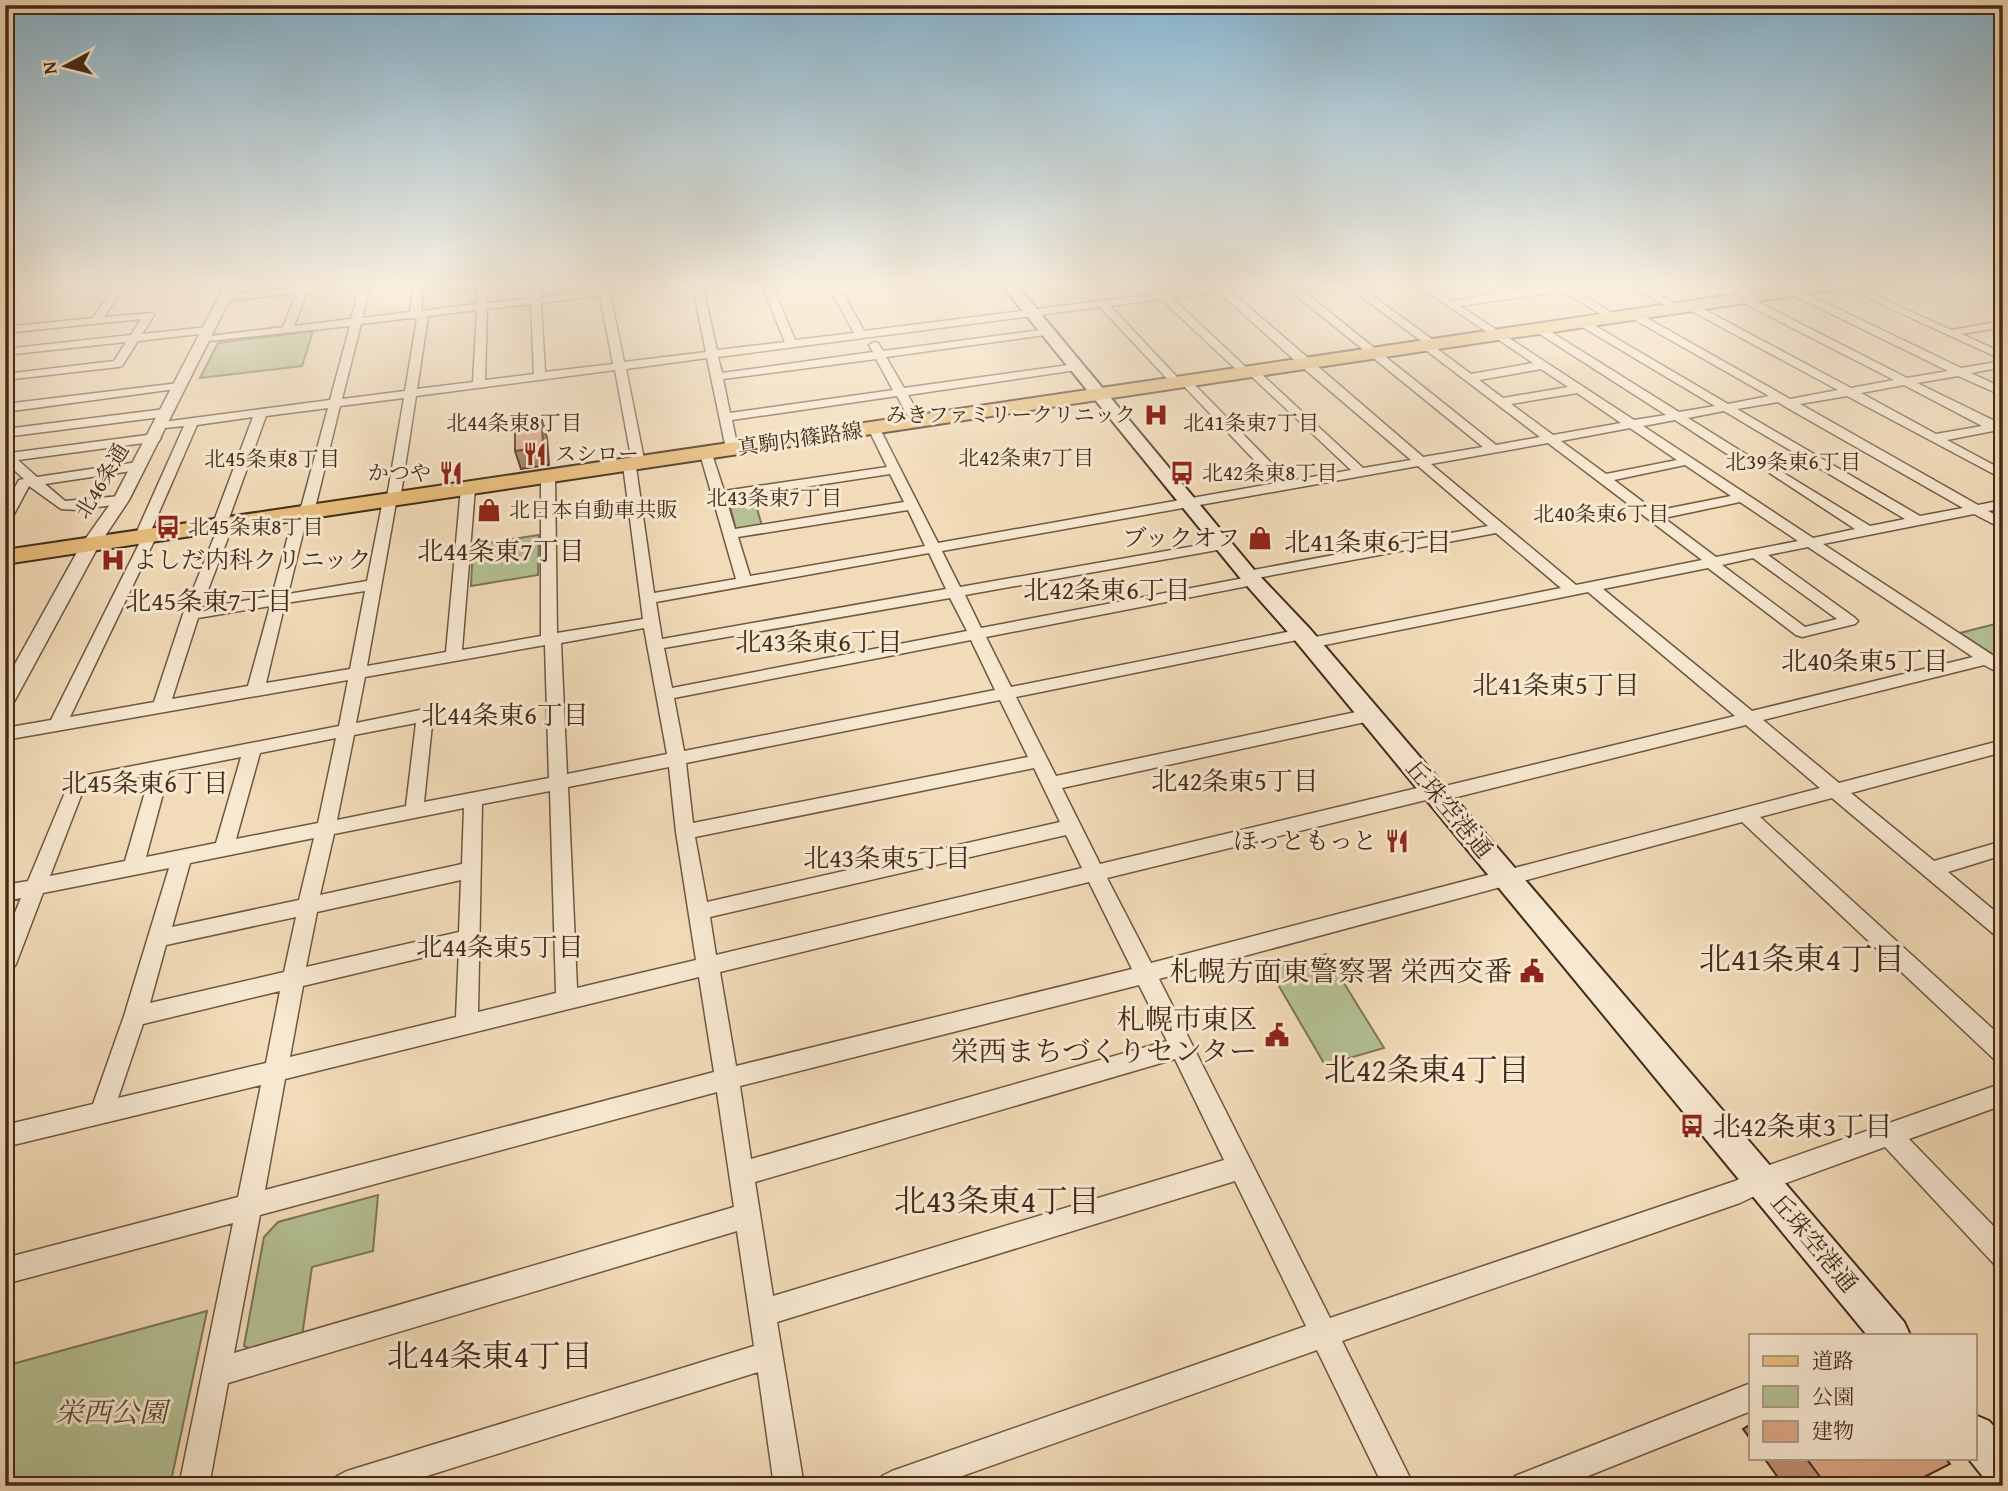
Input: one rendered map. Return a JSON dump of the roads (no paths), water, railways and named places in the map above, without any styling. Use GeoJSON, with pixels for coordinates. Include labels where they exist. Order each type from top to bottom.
{"type":"FeatureCollection","features":[{"type":"Feature","properties":{"kind":"main road","name":"丘珠空港通"},"geometry":{"type":"LineString","coordinates":[[1064,353],[1188,504],[1306,639],[1890,1334]]}},
{"type":"Feature","properties":{"kind":"main road","name":"真駒内篠路線"},"geometry":{"type":"LineString","coordinates":[[5,557],[1377,353]]}},
{"type":"Feature","properties":{"kind":"main road"},"geometry":{"type":"LineString","coordinates":[[1976,1436],[2003,1468]]}},
{"type":"Feature","properties":{"kind":"street"},"geometry":{"type":"LineString","coordinates":[[5,377],[118,365],[126,353]]}},
{"type":"Feature","properties":{"kind":"street","name":"北46条通"},"geometry":{"type":"LineString","coordinates":[[5,700],[90,545],[121,500],[196,353]]}},
{"type":"Feature","properties":{"kind":"street"},"geometry":{"type":"LineString","coordinates":[[256,689],[302,514],[309,504],[347,353]]}},
{"type":"Feature","properties":{"kind":"street"},"geometry":{"type":"LineString","coordinates":[[194,1486],[308,905],[327,829],[359,670],[372,585],[392,500],[411,393],[415,353]]}},
{"type":"Feature","properties":{"kind":"street"},"geometry":{"type":"LineString","coordinates":[[479,384],[480,353]]}},
{"type":"Feature","properties":{"kind":"street"},"geometry":{"type":"LineString","coordinates":[[539,353],[540,377]]}},
{"type":"Feature","properties":{"kind":"street"},"geometry":{"type":"LineString","coordinates":[[618,353],[634,464],[651,622],[667,694],[685,832],[727,1079],[789,1486]]}},
{"type":"Feature","properties":{"kind":"street"},"geometry":{"type":"LineString","coordinates":[[712,353],[732,449]]}},
{"type":"Feature","properties":{"kind":"street"},"geometry":{"type":"LineString","coordinates":[[7,456],[160,426],[716,353]]}},
{"type":"Feature","properties":{"kind":"street"},"geometry":{"type":"LineString","coordinates":[[716,377],[898,353]]}},
{"type":"Feature","properties":{"kind":"street"},"geometry":{"type":"LineString","coordinates":[[1152,353],[1286,486]]}},
{"type":"Feature","properties":{"kind":"street"},"geometry":{"type":"LineString","coordinates":[[1228,353],[1361,473]]}},
{"type":"Feature","properties":{"kind":"street"},"geometry":{"type":"LineString","coordinates":[[1293,353],[1574,591]]}},
{"type":"Feature","properties":{"kind":"street"},"geometry":{"type":"LineString","coordinates":[[1374,353],[1495,450]]}},
{"type":"Feature","properties":{"kind":"street"},"geometry":{"type":"LineString","coordinates":[[1438,353],[1802,632],[1850,621],[1758,555]]}},
{"type":"Feature","properties":{"kind":"street"},"geometry":{"type":"LineString","coordinates":[[1524,353],[2003,670]]}},
{"type":"Feature","properties":{"kind":"street"},"geometry":{"type":"LineString","coordinates":[[1576,353],[1755,466]]}},
{"type":"Feature","properties":{"kind":"street"},"geometry":{"type":"LineString","coordinates":[[1633,353],[1919,521]]}},
{"type":"Feature","properties":{"kind":"street"},"geometry":{"type":"LineString","coordinates":[[1700,353],[2003,525]]}},
{"type":"Feature","properties":{"kind":"street"},"geometry":{"type":"LineString","coordinates":[[1772,353],[2003,475]]}},
{"type":"Feature","properties":{"kind":"street"},"geometry":{"type":"LineString","coordinates":[[1851,353],[2000,429]]}},
{"type":"Feature","properties":{"kind":"street"},"geometry":{"type":"LineString","coordinates":[[1918,353],[2003,393]]}},
{"type":"Feature","properties":{"kind":"street"},"geometry":{"type":"LineString","coordinates":[[880,355],[917,422]]}},
{"type":"Feature","properties":{"kind":"street"},"geometry":{"type":"LineString","coordinates":[[648,599],[1726,407],[1849,392],[2003,364]]}},
{"type":"Feature","properties":{"kind":"street"},"geometry":{"type":"LineString","coordinates":[[1468,378],[1543,365]]}},
{"type":"Feature","properties":{"kind":"street"},"geometry":{"type":"LineString","coordinates":[[727,417],[1076,367]]}},
{"type":"Feature","properties":{"kind":"street"},"geometry":{"type":"LineString","coordinates":[[5,408],[179,386]]}},
{"type":"Feature","properties":{"kind":"street"},"geometry":{"type":"LineString","coordinates":[[1500,402],[1579,389]]}},
{"type":"Feature","properties":{"kind":"street"},"geometry":{"type":"LineString","coordinates":[[162,705],[261,413]]}},
{"type":"Feature","properties":{"kind":"street"},"geometry":{"type":"LineString","coordinates":[[58,724],[145,537],[192,422]]}},
{"type":"Feature","properties":{"kind":"street"},"geometry":{"type":"LineString","coordinates":[[5,433],[160,426]]}},
{"type":"Feature","properties":{"kind":"street"},"geometry":{"type":"LineString","coordinates":[[874,428],[1399,1486]]}},
{"type":"Feature","properties":{"kind":"street"},"geometry":{"type":"LineString","coordinates":[[1935,438],[2000,429]]}},
{"type":"Feature","properties":{"kind":"street"},"geometry":{"type":"LineString","coordinates":[[706,454],[744,582]]}},
{"type":"Feature","properties":{"kind":"street"},"geometry":{"type":"LineString","coordinates":[[7,456],[61,505],[77,506],[121,500]]}},
{"type":"Feature","properties":{"kind":"street"},"geometry":{"type":"LineString","coordinates":[[1602,479],[1688,461]]}},
{"type":"Feature","properties":{"kind":"street"},"geometry":{"type":"LineString","coordinates":[[1815,461],[1771,470],[1869,532]]}},
{"type":"Feature","properties":{"kind":"street"},"geometry":{"type":"LineString","coordinates":[[5,518],[24,483],[138,466]]}},
{"type":"Feature","properties":{"kind":"street"},"geometry":{"type":"LineString","coordinates":[[718,496],[894,470]]}},
{"type":"Feature","properties":{"kind":"street"},"geometry":{"type":"LineString","coordinates":[[548,477],[551,639],[560,784],[567,1000]]}},
{"type":"Feature","properties":{"kind":"street"},"geometry":{"type":"LineString","coordinates":[[454,656],[468,488]]}},
{"type":"Feature","properties":{"kind":"street"},"geometry":{"type":"LineString","coordinates":[[1652,516],[1744,497]]}},
{"type":"Feature","properties":{"kind":"street"},"geometry":{"type":"LineString","coordinates":[[5,893],[1005,694],[1574,591],[2003,504]]}},
{"type":"Feature","properties":{"kind":"street"},"geometry":{"type":"LineString","coordinates":[[730,534],[911,505]]}},
{"type":"Feature","properties":{"kind":"street"},"geometry":{"type":"LineString","coordinates":[[667,694],[976,635],[1498,528]]}},
{"type":"Feature","properties":{"kind":"street"},"geometry":{"type":"LineString","coordinates":[[655,645],[1223,545]]}},
{"type":"Feature","properties":{"kind":"street"},"geometry":{"type":"LineString","coordinates":[[191,614],[372,585]]}},
{"type":"Feature","properties":{"kind":"street"},"geometry":{"type":"LineString","coordinates":[[1593,587],[2003,930]]}},
{"type":"Feature","properties":{"kind":"street"},"geometry":{"type":"LineString","coordinates":[[5,734],[359,670],[651,622]]}},
{"type":"Feature","properties":{"kind":"street"},"geometry":{"type":"LineString","coordinates":[[5,1136],[1093,871],[1435,793],[1987,659]]}},
{"type":"Feature","properties":{"kind":"street"},"geometry":{"type":"LineString","coordinates":[[5,964],[77,783],[425,715],[414,813]]}},
{"type":"Feature","properties":{"kind":"street"},"geometry":{"type":"LineString","coordinates":[[1050,784],[1370,715]]}},
{"type":"Feature","properties":{"kind":"street"},"geometry":{"type":"LineString","coordinates":[[5,1271],[727,1079],[1122,982],[2003,746]]}},
{"type":"Feature","properties":{"kind":"street"},"geometry":{"type":"LineString","coordinates":[[224,849],[252,749]]}},
{"type":"Feature","properties":{"kind":"street"},"geometry":{"type":"LineString","coordinates":[[685,832],[1039,761]]}},
{"type":"Feature","properties":{"kind":"street"},"geometry":{"type":"LineString","coordinates":[[133,868],[161,767]]}},
{"type":"Feature","properties":{"kind":"street"},"geometry":{"type":"LineString","coordinates":[[467,1025],[473,801]]}},
{"type":"Feature","properties":{"kind":"street"},"geometry":{"type":"LineString","coordinates":[[1746,815],[2003,1053]]}},
{"type":"Feature","properties":{"kind":"street"},"geometry":{"type":"LineString","coordinates":[[698,912],[1072,827]]}},
{"type":"Feature","properties":{"kind":"street"},"geometry":{"type":"LineString","coordinates":[[1931,870],[2003,848]]}},
{"type":"Feature","properties":{"kind":"street"},"geometry":{"type":"LineString","coordinates":[[101,1112],[135,1016],[183,858]]}},
{"type":"Feature","properties":{"kind":"street"},"geometry":{"type":"LineString","coordinates":[[157,939],[471,870]]}},
{"type":"Feature","properties":{"kind":"street"},"geometry":{"type":"LineString","coordinates":[[135,1016],[470,938]]}},
{"type":"Feature","properties":{"kind":"street"},"geometry":{"type":"LineString","coordinates":[[741,1174],[1181,1047]]}},
{"type":"Feature","properties":{"kind":"street"},"geometry":{"type":"LineString","coordinates":[[892,1486],[1740,1191],[1761,1180],[2003,1094]]}},
{"type":"Feature","properties":{"kind":"street"},"geometry":{"type":"LineString","coordinates":[[1889,1136],[2003,1255]]}},
{"type":"Feature","properties":{"kind":"street"},"geometry":{"type":"LineString","coordinates":[[762,1313],[1240,1167]]}},
{"type":"Feature","properties":{"kind":"street"},"geometry":{"type":"LineString","coordinates":[[217,1373],[747,1216]]}},
{"type":"Feature","properties":{"kind":"street"},"geometry":{"type":"LineString","coordinates":[[347,1486],[769,1355]]}},
{"type":"Feature","properties":{"kind":"street"},"geometry":{"type":"LineString","coordinates":[[1525,1486],[1749,1398]]}},
{"type":"Feature","properties":{"kind":"place","name":"みきファミリークリニック"},"geometry":{"type":"Point","coordinates":[1156,415]}},
{"type":"Feature","properties":{"kind":"place","name":"スシロー"},"geometry":{"type":"Point","coordinates":[535,454]}},
{"type":"Feature","properties":{"kind":"place","name":"かつや"},"geometry":{"type":"Point","coordinates":[451,473]}},
{"type":"Feature","properties":{"kind":"place","name":"北42条東8丁目"},"geometry":{"type":"Point","coordinates":[1182,473]}},
{"type":"Feature","properties":{"kind":"place","name":"北日本自動車共販"},"geometry":{"type":"Point","coordinates":[489,510]}},
{"type":"Feature","properties":{"kind":"place","name":"北45条東8丁目"},"geometry":{"type":"Point","coordinates":[168,527]}},
{"type":"Feature","properties":{"kind":"place","name":"ブックオフ"},"geometry":{"type":"Point","coordinates":[1260,538]}},
{"type":"Feature","properties":{"kind":"place","name":"よしだ内科クリニック"},"geometry":{"type":"Point","coordinates":[113,560]}},
{"type":"Feature","properties":{"kind":"place","name":"ほっともっと"},"geometry":{"type":"Point","coordinates":[1397,841]}},
{"type":"Feature","properties":{"kind":"place","name":"札幌方面東警察署 栄西交番"},"geometry":{"type":"Point","coordinates":[1532,971]}},
{"type":"Feature","properties":{"kind":"place","name":"札幌市東区 栄西まちづくりセンター"},"geometry":{"type":"Point","coordinates":[1277,1035]}},
{"type":"Feature","properties":{"kind":"place","name":"北42条東3丁目"},"geometry":{"type":"Point","coordinates":[1692,1126]}},
{"type":"Feature","properties":{"kind":"district","name":"北44条東8丁目"},"geometry":{"type":"Point","coordinates":[514,423]}},
{"type":"Feature","properties":{"kind":"district","name":"北41条東7丁目"},"geometry":{"type":"Point","coordinates":[1251,423]}},
{"type":"Feature","properties":{"kind":"district","name":"北42条東7丁目"},"geometry":{"type":"Point","coordinates":[1026,458]}},
{"type":"Feature","properties":{"kind":"district","name":"北45条東8丁目"},"geometry":{"type":"Point","coordinates":[272,459]}},
{"type":"Feature","properties":{"kind":"district","name":"北39条東6丁目"},"geometry":{"type":"Point","coordinates":[1793,462]}},
{"type":"Feature","properties":{"kind":"district","name":"北43条東7丁目"},"geometry":{"type":"Point","coordinates":[774,498]}},
{"type":"Feature","properties":{"kind":"district","name":"北40条東6丁目"},"geometry":{"type":"Point","coordinates":[1601,514]}},
{"type":"Feature","properties":{"kind":"district","name":"北41条東6丁目"},"geometry":{"type":"Point","coordinates":[1368,542]}},
{"type":"Feature","properties":{"kind":"district","name":"北44条東7丁目"},"geometry":{"type":"Point","coordinates":[501,551]}},
{"type":"Feature","properties":{"kind":"district","name":"北42条東6丁目"},"geometry":{"type":"Point","coordinates":[1107,590]}},
{"type":"Feature","properties":{"kind":"district","name":"北45条東7丁目"},"geometry":{"type":"Point","coordinates":[209,601]}},
{"type":"Feature","properties":{"kind":"district","name":"北43条東6丁目"},"geometry":{"type":"Point","coordinates":[819,642]}},
{"type":"Feature","properties":{"kind":"district","name":"北40条東5丁目"},"geometry":{"type":"Point","coordinates":[1865,661]}},
{"type":"Feature","properties":{"kind":"district","name":"北41条東5丁目"},"geometry":{"type":"Point","coordinates":[1556,685]}},
{"type":"Feature","properties":{"kind":"district","name":"北44条東6丁目"},"geometry":{"type":"Point","coordinates":[505,715]}},
{"type":"Feature","properties":{"kind":"district","name":"北42条東5丁目"},"geometry":{"type":"Point","coordinates":[1235,781]}},
{"type":"Feature","properties":{"kind":"district","name":"北45条東6丁目"},"geometry":{"type":"Point","coordinates":[145,783]}},
{"type":"Feature","properties":{"kind":"district","name":"北43条東5丁目"},"geometry":{"type":"Point","coordinates":[887,858]}},
{"type":"Feature","properties":{"kind":"district","name":"北44条東5丁目"},"geometry":{"type":"Point","coordinates":[500,947]}},
{"type":"Feature","properties":{"kind":"district","name":"北41条東4丁目"},"geometry":{"type":"Point","coordinates":[1802,959]}},
{"type":"Feature","properties":{"kind":"district","name":"北42条東4丁目"},"geometry":{"type":"Point","coordinates":[1427,1070]}},
{"type":"Feature","properties":{"kind":"district","name":"北43条東4丁目"},"geometry":{"type":"Point","coordinates":[997,1201]}},
{"type":"Feature","properties":{"kind":"district","name":"北44条東4丁目"},"geometry":{"type":"Point","coordinates":[490,1356]}},
{"type":"Feature","properties":{"kind":"park label","name":"栄西公園"},"geometry":{"type":"Point","coordinates":[111,1412]}}]}
